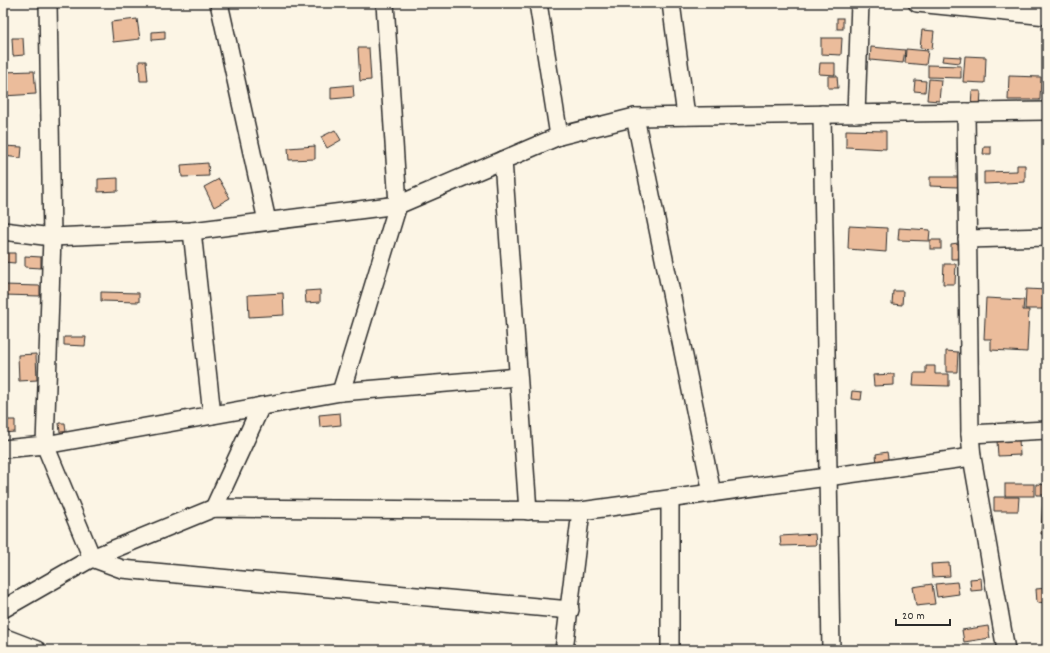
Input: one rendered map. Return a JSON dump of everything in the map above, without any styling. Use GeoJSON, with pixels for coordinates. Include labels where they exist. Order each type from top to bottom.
{"type":"FeatureCollection","features":[{"type":"Feature","properties":{"kind":"street"},"geometry":{"type":"LineString","coordinates":[[48,3],[52,237],[45,445],[92,558],[122,569],[570,610]]}},
{"type":"Feature","properties":{"kind":"street"},"geometry":{"type":"LineString","coordinates":[[219,3],[267,221]]}},
{"type":"Feature","properties":{"kind":"street"},"geometry":{"type":"LineString","coordinates":[[341,392],[398,204],[385,3]]}},
{"type":"Feature","properties":{"kind":"street"},"geometry":{"type":"LineString","coordinates":[[538,3],[559,136]]}},
{"type":"Feature","properties":{"kind":"street"},"geometry":{"type":"LineString","coordinates":[[671,3],[686,116]]}},
{"type":"Feature","properties":{"kind":"street"},"geometry":{"type":"LineString","coordinates":[[856,114],[860,3]]}},
{"type":"Feature","properties":{"kind":"street"},"geometry":{"type":"LineString","coordinates":[[917,3],[1047,16]]}},
{"type":"Feature","properties":{"kind":"street"},"geometry":{"type":"LineString","coordinates":[[3,231],[52,237],[192,231],[398,204],[559,136],[635,117],[1047,111]]}},
{"type":"Feature","properties":{"kind":"street"},"geometry":{"type":"LineString","coordinates":[[966,112],[970,434],[972,457],[1006,650]]}},
{"type":"Feature","properties":{"kind":"street"},"geometry":{"type":"LineString","coordinates":[[822,114],[830,650]]}},
{"type":"Feature","properties":{"kind":"street"},"geometry":{"type":"LineString","coordinates":[[635,117],[712,493]]}},
{"type":"Feature","properties":{"kind":"street"},"geometry":{"type":"LineString","coordinates":[[503,160],[528,511]]}},
{"type":"Feature","properties":{"kind":"street"},"geometry":{"type":"LineString","coordinates":[[192,231],[212,415]]}},
{"type":"Feature","properties":{"kind":"street"},"geometry":{"type":"LineString","coordinates":[[967,239],[1047,237]]}},
{"type":"Feature","properties":{"kind":"street"},"geometry":{"type":"LineString","coordinates":[[3,449],[45,445],[341,392],[518,377]]}},
{"type":"Feature","properties":{"kind":"street"},"geometry":{"type":"LineString","coordinates":[[214,508],[261,406]]}},
{"type":"Feature","properties":{"kind":"street"},"geometry":{"type":"LineString","coordinates":[[970,434],[1047,430]]}},
{"type":"Feature","properties":{"kind":"street"},"geometry":{"type":"LineString","coordinates":[[3,609],[92,558],[214,508],[581,511],[972,457]]}},
{"type":"Feature","properties":{"kind":"street"},"geometry":{"type":"LineString","coordinates":[[670,498],[670,650]]}},
{"type":"Feature","properties":{"kind":"street"},"geometry":{"type":"LineString","coordinates":[[564,650],[581,511]]}},
{"type":"Feature","properties":{"kind":"street"},"geometry":{"type":"LineString","coordinates":[[3,637],[37,650]]}},
{"type":"Feature","properties":{"kind":"building"},"geometry":{"type":"Polygon","coordinates":[[[837,18],[843,18],[843,29],[837,29],[837,18]]]}},
{"type":"Feature","properties":{"kind":"building"},"geometry":{"type":"Polygon","coordinates":[[[137,19],[140,39],[113,42],[111,22],[137,19]]]}},
{"type":"Feature","properties":{"kind":"building"},"geometry":{"type":"Polygon","coordinates":[[[922,30],[934,31],[932,49],[920,48],[922,30]]]}},
{"type":"Feature","properties":{"kind":"building"},"geometry":{"type":"Polygon","coordinates":[[[165,31],[165,39],[152,40],[152,32],[165,31]]]}},
{"type":"Feature","properties":{"kind":"building"},"geometry":{"type":"Polygon","coordinates":[[[12,38],[23,38],[24,55],[13,56],[12,38]]]}},
{"type":"Feature","properties":{"kind":"building"},"geometry":{"type":"Polygon","coordinates":[[[821,38],[842,38],[841,55],[821,54],[821,38]]]}},
{"type":"Feature","properties":{"kind":"building"},"geometry":{"type":"Polygon","coordinates":[[[871,47],[905,50],[903,63],[870,60],[871,47]]]}},
{"type":"Feature","properties":{"kind":"building"},"geometry":{"type":"Polygon","coordinates":[[[358,48],[369,48],[371,80],[360,81],[358,48]]]}},
{"type":"Feature","properties":{"kind":"building"},"geometry":{"type":"Polygon","coordinates":[[[906,49],[928,51],[926,65],[905,63],[906,49]]]}},
{"type":"Feature","properties":{"kind":"building"},"geometry":{"type":"Polygon","coordinates":[[[943,56],[961,57],[960,63],[942,61],[943,56]]]}},
{"type":"Feature","properties":{"kind":"building"},"geometry":{"type":"Polygon","coordinates":[[[965,56],[986,57],[985,83],[963,82],[965,56]]]}},
{"type":"Feature","properties":{"kind":"building"},"geometry":{"type":"Polygon","coordinates":[[[139,61],[146,61],[148,81],[140,81],[139,61]]]}},
{"type":"Feature","properties":{"kind":"building"},"geometry":{"type":"Polygon","coordinates":[[[820,63],[835,63],[835,75],[819,74],[820,63]]]}},
{"type":"Feature","properties":{"kind":"building"},"geometry":{"type":"Polygon","coordinates":[[[928,65],[961,66],[961,78],[928,77],[928,65]]]}},
{"type":"Feature","properties":{"kind":"building"},"geometry":{"type":"Polygon","coordinates":[[[34,71],[36,94],[3,96],[3,72],[34,71]]]}},
{"type":"Feature","properties":{"kind":"building"},"geometry":{"type":"Polygon","coordinates":[[[828,76],[837,76],[838,88],[828,88],[828,76]]]}},
{"type":"Feature","properties":{"kind":"building"},"geometry":{"type":"Polygon","coordinates":[[[1009,76],[1041,77],[1040,100],[1008,100],[1009,76]]]}},
{"type":"Feature","properties":{"kind":"building"},"geometry":{"type":"Polygon","coordinates":[[[929,79],[941,80],[939,101],[927,100],[929,79]]]}},
{"type":"Feature","properties":{"kind":"building"},"geometry":{"type":"Polygon","coordinates":[[[915,80],[926,81],[925,92],[914,91],[915,80]]]}},
{"type":"Feature","properties":{"kind":"building"},"geometry":{"type":"Polygon","coordinates":[[[353,85],[354,97],[331,99],[331,87],[353,85]]]}},
{"type":"Feature","properties":{"kind":"building"},"geometry":{"type":"Polygon","coordinates":[[[972,91],[981,91],[980,107],[971,107],[972,91]]]}},
{"type":"Feature","properties":{"kind":"building"},"geometry":{"type":"Polygon","coordinates":[[[335,130],[341,140],[327,148],[321,137],[335,130]]]}},
{"type":"Feature","properties":{"kind":"building"},"geometry":{"type":"Polygon","coordinates":[[[846,130],[886,131],[886,149],[846,147],[846,130]]]}},
{"type":"Feature","properties":{"kind":"building"},"geometry":{"type":"Polygon","coordinates":[[[3,146],[22,147],[21,158],[3,156],[3,146]]]}},
{"type":"Feature","properties":{"kind":"building"},"geometry":{"type":"Polygon","coordinates":[[[315,146],[315,159],[289,160],[288,148],[315,146]]]}},
{"type":"Feature","properties":{"kind":"building"},"geometry":{"type":"Polygon","coordinates":[[[984,147],[991,147],[991,154],[983,154],[984,147]]]}},
{"type":"Feature","properties":{"kind":"building"},"geometry":{"type":"Polygon","coordinates":[[[208,163],[209,176],[182,177],[181,165],[208,163]]]}},
{"type":"Feature","properties":{"kind":"building"},"geometry":{"type":"Polygon","coordinates":[[[1017,165],[1025,165],[1025,182],[984,184],[984,172],[1017,171],[1017,165]]]}},
{"type":"Feature","properties":{"kind":"building"},"geometry":{"type":"Polygon","coordinates":[[[930,177],[958,177],[958,187],[930,186],[930,177]]]}},
{"type":"Feature","properties":{"kind":"building"},"geometry":{"type":"Polygon","coordinates":[[[118,178],[118,191],[98,192],[98,179],[118,178]]]}},
{"type":"Feature","properties":{"kind":"building"},"geometry":{"type":"Polygon","coordinates":[[[219,179],[230,198],[214,207],[204,187],[219,179]]]}},
{"type":"Feature","properties":{"kind":"building"},"geometry":{"type":"Polygon","coordinates":[[[849,226],[887,228],[886,252],[848,249],[849,226]]]}},
{"type":"Feature","properties":{"kind":"building"},"geometry":{"type":"Polygon","coordinates":[[[899,228],[930,230],[929,241],[898,240],[899,228]]]}},
{"type":"Feature","properties":{"kind":"building"},"geometry":{"type":"Polygon","coordinates":[[[930,240],[941,240],[941,249],[930,249],[930,240]]]}},
{"type":"Feature","properties":{"kind":"building"},"geometry":{"type":"Polygon","coordinates":[[[958,243],[959,259],[951,259],[951,244],[958,243]]]}},
{"type":"Feature","properties":{"kind":"building"},"geometry":{"type":"Polygon","coordinates":[[[3,253],[15,253],[15,263],[3,262],[3,253]]]}},
{"type":"Feature","properties":{"kind":"building"},"geometry":{"type":"Polygon","coordinates":[[[25,256],[41,257],[41,268],[25,267],[25,256]]]}},
{"type":"Feature","properties":{"kind":"building"},"geometry":{"type":"Polygon","coordinates":[[[944,264],[956,264],[955,284],[943,284],[944,264]]]}},
{"type":"Feature","properties":{"kind":"building"},"geometry":{"type":"Polygon","coordinates":[[[3,285],[40,286],[40,296],[3,295],[3,285]]]}},
{"type":"Feature","properties":{"kind":"building"},"geometry":{"type":"Polygon","coordinates":[[[1026,289],[1047,290],[1047,309],[1025,309],[1026,289]]]}},
{"type":"Feature","properties":{"kind":"building"},"geometry":{"type":"Polygon","coordinates":[[[320,290],[320,302],[306,303],[305,291],[320,290]]]}},
{"type":"Feature","properties":{"kind":"building"},"geometry":{"type":"Polygon","coordinates":[[[893,291],[903,291],[902,305],[892,304],[893,291]]]}},
{"type":"Feature","properties":{"kind":"building"},"geometry":{"type":"Polygon","coordinates":[[[101,292],[139,293],[139,302],[101,301],[101,292]]]}},
{"type":"Feature","properties":{"kind":"building"},"geometry":{"type":"Polygon","coordinates":[[[283,293],[284,315],[249,317],[248,295],[283,293]]]}},
{"type":"Feature","properties":{"kind":"building"},"geometry":{"type":"Polygon","coordinates":[[[986,298],[1024,300],[1023,310],[1029,310],[1027,352],[991,350],[991,339],[984,339],[986,298]]]}},
{"type":"Feature","properties":{"kind":"building"},"geometry":{"type":"Polygon","coordinates":[[[64,337],[86,337],[85,346],[64,345],[64,337]]]}},
{"type":"Feature","properties":{"kind":"building"},"geometry":{"type":"Polygon","coordinates":[[[946,351],[958,352],[957,372],[946,372],[946,351]]]}},
{"type":"Feature","properties":{"kind":"building"},"geometry":{"type":"Polygon","coordinates":[[[36,354],[37,380],[19,381],[18,355],[36,354]]]}},
{"type":"Feature","properties":{"kind":"building"},"geometry":{"type":"Polygon","coordinates":[[[926,366],[935,366],[935,374],[949,374],[949,386],[913,385],[914,373],[926,373],[926,366]]]}},
{"type":"Feature","properties":{"kind":"building"},"geometry":{"type":"Polygon","coordinates":[[[894,374],[894,385],[874,386],[873,375],[894,374]]]}},
{"type":"Feature","properties":{"kind":"building"},"geometry":{"type":"Polygon","coordinates":[[[852,391],[862,392],[861,400],[851,399],[852,391]]]}},
{"type":"Feature","properties":{"kind":"building"},"geometry":{"type":"Polygon","coordinates":[[[340,413],[341,425],[320,427],[319,415],[340,413]]]}},
{"type":"Feature","properties":{"kind":"building"},"geometry":{"type":"Polygon","coordinates":[[[3,420],[15,420],[15,432],[3,433],[3,420]]]}},
{"type":"Feature","properties":{"kind":"building"},"geometry":{"type":"Polygon","coordinates":[[[59,423],[65,423],[66,432],[60,432],[59,423]]]}},
{"type":"Feature","properties":{"kind":"building"},"geometry":{"type":"Polygon","coordinates":[[[1019,440],[1020,455],[998,456],[997,441],[1019,440]]]}},
{"type":"Feature","properties":{"kind":"building"},"geometry":{"type":"Polygon","coordinates":[[[887,452],[889,464],[877,465],[876,454],[887,452]]]}},
{"type":"Feature","properties":{"kind":"building"},"geometry":{"type":"Polygon","coordinates":[[[1005,484],[1034,484],[1034,496],[1005,496],[1005,484]]]}},
{"type":"Feature","properties":{"kind":"building"},"geometry":{"type":"Polygon","coordinates":[[[1036,484],[1047,485],[1047,495],[1036,495],[1036,484]]]}},
{"type":"Feature","properties":{"kind":"building"},"geometry":{"type":"Polygon","coordinates":[[[1043,496],[1047,496],[1047,534],[1041,534],[1043,496]]]}},
{"type":"Feature","properties":{"kind":"building"},"geometry":{"type":"Polygon","coordinates":[[[994,497],[1019,497],[1018,511],[994,511],[994,497]]]}},
{"type":"Feature","properties":{"kind":"building"},"geometry":{"type":"Polygon","coordinates":[[[815,534],[816,545],[781,546],[780,536],[815,534]]]}},
{"type":"Feature","properties":{"kind":"building"},"geometry":{"type":"Polygon","coordinates":[[[949,563],[950,576],[932,577],[931,564],[949,563]]]}},
{"type":"Feature","properties":{"kind":"building"},"geometry":{"type":"Polygon","coordinates":[[[981,578],[982,590],[971,591],[970,579],[981,578]]]}},
{"type":"Feature","properties":{"kind":"building"},"geometry":{"type":"Polygon","coordinates":[[[957,582],[959,594],[937,597],[935,584],[957,582]]]}},
{"type":"Feature","properties":{"kind":"building"},"geometry":{"type":"Polygon","coordinates":[[[932,584],[935,604],[916,606],[913,587],[932,584]]]}},
{"type":"Feature","properties":{"kind":"building"},"geometry":{"type":"Polygon","coordinates":[[[1047,588],[1047,602],[1037,603],[1036,589],[1047,588]]]}},
{"type":"Feature","properties":{"kind":"building"},"geometry":{"type":"Polygon","coordinates":[[[988,626],[990,638],[964,642],[962,630],[988,626]]]}}]}
